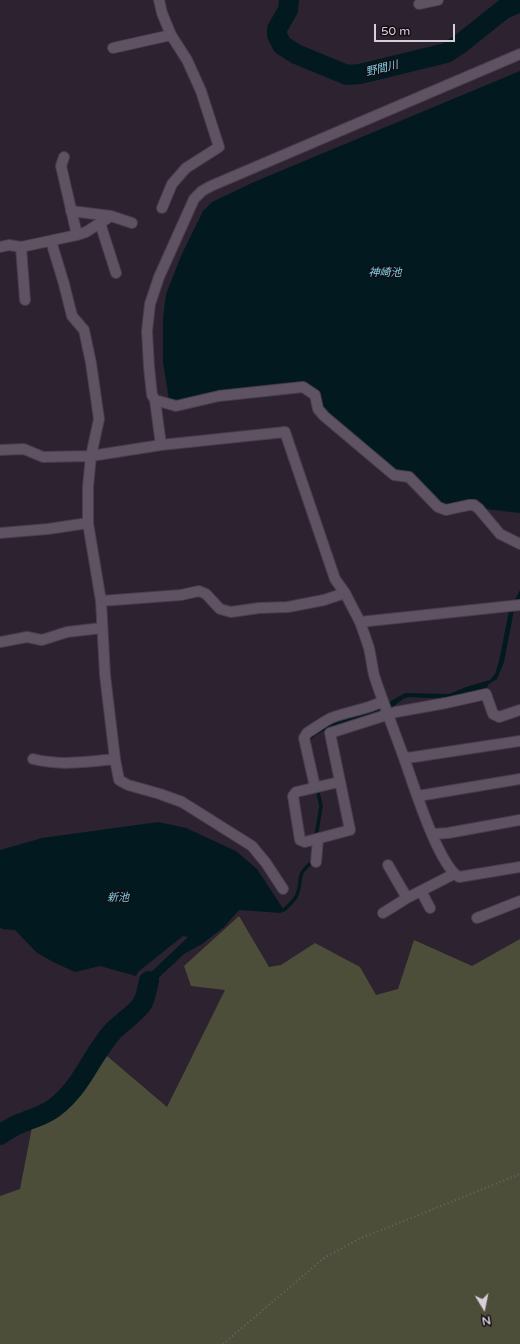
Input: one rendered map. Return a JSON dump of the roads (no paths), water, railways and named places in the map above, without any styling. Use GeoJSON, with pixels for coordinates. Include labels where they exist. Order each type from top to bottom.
{"type":"FeatureCollection","features":[{"type":"Feature","properties":{"kind":"street"},"geometry":{"type":"LineString","coordinates":[[159,0],[162,13],[172,35],[187,60],[202,91],[219,147],[186,168],[181,173],[172,184],[162,208]]}},
{"type":"Feature","properties":{"kind":"street"},"geometry":{"type":"LineString","coordinates":[[420,4],[438,0]]}},
{"type":"Feature","properties":{"kind":"street"},"geometry":{"type":"LineString","coordinates":[[113,48],[172,35]]}},
{"type":"Feature","properties":{"kind":"street"},"geometry":{"type":"LineString","coordinates":[[161,445],[155,400],[152,395],[149,367],[147,331],[150,304],[159,277],[194,199],[202,191],[218,182],[520,54]]}},
{"type":"Feature","properties":{"kind":"street"},"geometry":{"type":"LineString","coordinates":[[64,157],[60,166],[77,235]]}},
{"type":"Feature","properties":{"kind":"street"},"geometry":{"type":"LineString","coordinates":[[71,211],[111,216],[132,223]]}},
{"type":"Feature","properties":{"kind":"street"},"geometry":{"type":"LineString","coordinates":[[0,246],[21,247],[77,235],[86,232],[111,216]]}},
{"type":"Feature","properties":{"kind":"street"},"geometry":{"type":"LineString","coordinates":[[100,223],[116,273]]}},
{"type":"Feature","properties":{"kind":"street"},"geometry":{"type":"LineString","coordinates":[[51,240],[72,316],[84,330],[91,363],[99,420],[91,456],[88,487],[88,523],[101,601],[105,675],[119,780],[128,785],[182,802],[252,846],[266,863],[283,889]]}},
{"type":"Feature","properties":{"kind":"street"},"geometry":{"type":"LineString","coordinates":[[21,247],[25,300]]}},
{"type":"Feature","properties":{"kind":"street"},"geometry":{"type":"LineString","coordinates":[[155,400],[176,406],[220,396],[303,387],[315,395],[318,408],[324,416],[394,475],[409,477],[438,507],[446,510],[474,505],[479,508],[500,534],[520,544]]}},
{"type":"Feature","properties":{"kind":"street"},"geometry":{"type":"LineString","coordinates":[[0,450],[24,449],[43,457],[91,456],[161,445],[285,432],[335,579],[345,593],[360,622],[369,648],[374,673],[386,708],[418,796],[425,820],[438,847],[454,874],[459,877],[520,867]]}},
{"type":"Feature","properties":{"kind":"street"},"geometry":{"type":"LineString","coordinates":[[0,533],[48,529],[88,523]]}},
{"type":"Feature","properties":{"kind":"street"},"geometry":{"type":"LineString","coordinates":[[101,601],[181,594],[198,591],[206,594],[220,609],[231,612],[258,608],[288,607],[324,600],[345,593]]}},
{"type":"Feature","properties":{"kind":"street"},"geometry":{"type":"LineString","coordinates":[[360,622],[516,606]]}},
{"type":"Feature","properties":{"kind":"street"},"geometry":{"type":"LineString","coordinates":[[0,642],[27,638],[42,640],[67,632],[102,628]]}},
{"type":"Feature","properties":{"kind":"street"},"geometry":{"type":"LineString","coordinates":[[315,787],[304,738],[307,732],[331,718],[376,706],[396,712],[486,694],[493,714],[499,717],[520,710]]}},
{"type":"Feature","properties":{"kind":"street"},"geometry":{"type":"LineString","coordinates":[[340,782],[296,792],[293,796],[300,840],[305,842],[350,830],[330,733],[386,708]]}},
{"type":"Feature","properties":{"kind":"street"},"geometry":{"type":"LineString","coordinates":[[404,758],[414,758],[520,740]]}},
{"type":"Feature","properties":{"kind":"street"},"geometry":{"type":"LineString","coordinates":[[33,759],[48,763],[73,764],[115,759]]}},
{"type":"Feature","properties":{"kind":"street"},"geometry":{"type":"LineString","coordinates":[[418,796],[520,779]]}},
{"type":"Feature","properties":{"kind":"street"},"geometry":{"type":"LineString","coordinates":[[433,834],[448,833],[520,820]]}},
{"type":"Feature","properties":{"kind":"street"},"geometry":{"type":"LineString","coordinates":[[316,862],[318,839]]}},
{"type":"Feature","properties":{"kind":"street"},"geometry":{"type":"LineString","coordinates":[[388,865],[407,898]]}},
{"type":"Feature","properties":{"kind":"street"},"geometry":{"type":"LineString","coordinates":[[383,912],[454,874]]}},
{"type":"Feature","properties":{"kind":"street"},"geometry":{"type":"LineString","coordinates":[[422,891],[430,908]]}},
{"type":"Feature","properties":{"kind":"street"},"geometry":{"type":"LineString","coordinates":[[477,918],[520,901]]}},
{"type":"Feature","properties":{"kind":"water","name":"神崎池"},"geometry":{"type":"Polygon","coordinates":[[[520,71],[520,513],[486,509],[478,504],[447,507],[438,504],[396,473],[322,409],[314,389],[183,401],[169,400],[163,362],[163,318],[166,294],[181,256],[203,211],[212,202],[254,182],[520,71]]]}},
{"type":"Feature","properties":{"kind":"water"},"geometry":{"type":"Polygon","coordinates":[[[520,590],[520,602],[514,610],[504,662],[497,679],[489,684],[486,689],[453,699],[409,697],[403,699],[391,708],[391,701],[405,693],[449,694],[490,680],[495,674],[499,661],[509,611],[520,590]]]}},
{"type":"Feature","properties":{"kind":"water","name":"新池"},"geometry":{"type":"Polygon","coordinates":[[[158,822],[186,828],[236,851],[257,869],[284,910],[281,913],[239,910],[224,927],[202,944],[184,954],[153,983],[145,978],[188,937],[183,936],[138,972],[136,976],[100,966],[75,972],[36,952],[15,930],[2,929],[0,927],[0,850],[42,838],[158,822]]]}},
{"type":"Feature","properties":{"kind":"waterway","name":"野間川"},"geometry":{"type":"LineString","coordinates":[[289,0],[288,10],[277,29],[277,35],[282,45],[296,54],[347,75],[360,74],[446,53],[460,44],[504,9],[520,2]]}},
{"type":"Feature","properties":{"kind":"waterway"},"geometry":{"type":"LineString","coordinates":[[308,741],[313,735],[322,730],[394,702]]}},
{"type":"Feature","properties":{"kind":"waterway"},"geometry":{"type":"LineString","coordinates":[[316,837],[321,806],[317,788]]}},
{"type":"Feature","properties":{"kind":"waterway"},"geometry":{"type":"LineString","coordinates":[[284,910],[296,897],[299,890],[301,875],[306,867],[311,863],[312,859]]}},
{"type":"Feature","properties":{"kind":"waterway"},"geometry":{"type":"LineString","coordinates":[[0,1135],[15,1126],[46,1113],[64,1099],[79,1081],[113,1031],[142,1004],[149,981]]}}]}
